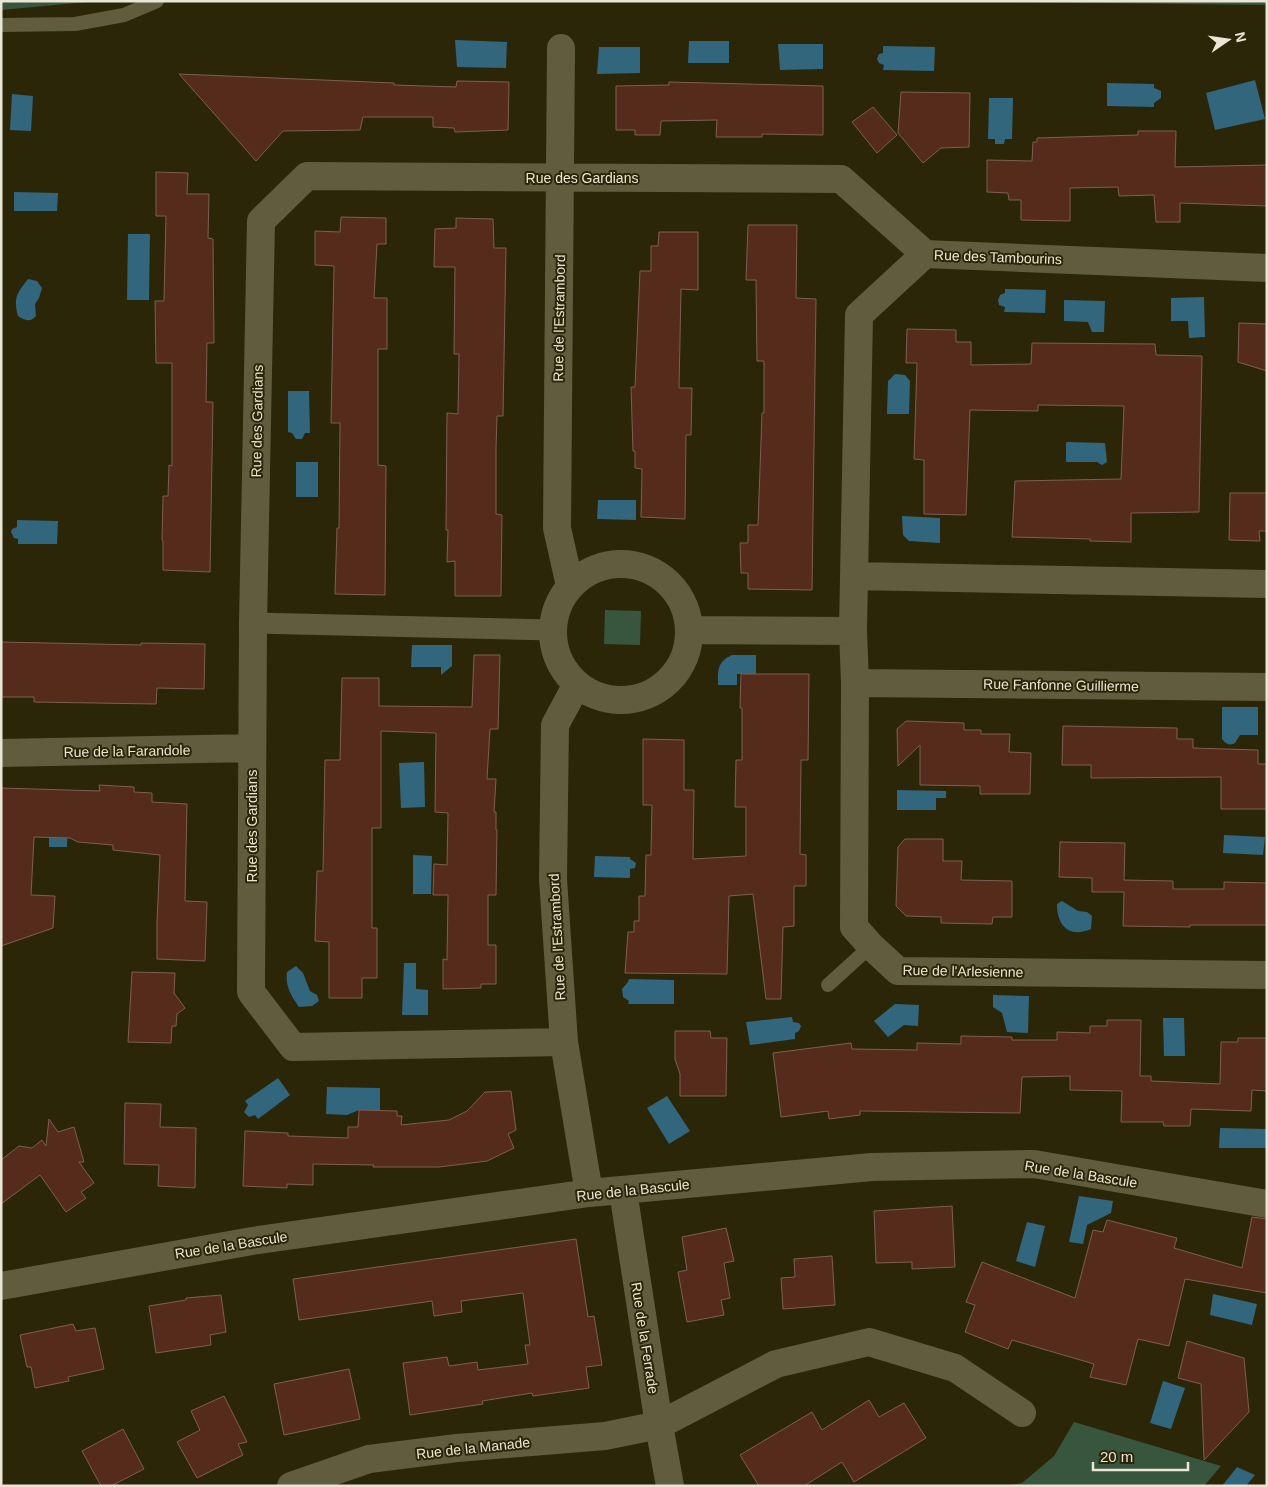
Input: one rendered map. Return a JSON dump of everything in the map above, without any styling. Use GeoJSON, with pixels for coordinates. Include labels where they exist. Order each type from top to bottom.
{"type":"FeatureCollection","features":[{"type":"Feature","properties":{"kind":"street","name":"Rue de l'Estrambord"},"geometry":{"type":"LineString","coordinates":[[561,48],[557,528],[570,586]]}},
{"type":"Feature","properties":{"kind":"street","name":"Rue des Gardians"},"geometry":{"type":"LineString","coordinates":[[564,1042],[293,1047],[251,992],[253,623],[261,221],[307,176],[841,179],[925,254]]}},
{"type":"Feature","properties":{"kind":"street","name":"Rue des Tambourins"},"geometry":{"type":"LineString","coordinates":[[853,631],[859,315],[925,254],[1267,268]]}},
{"type":"Feature","properties":{"kind":"street"},"geometry":{"type":"LineString","coordinates":[[610,564],[634,564],[656,572],[674,587],[686,608],[690,630],[687,653],[677,673],[661,689],[640,698],[618,700],[596,696],[577,684],[563,668],[555,650],[553,630],[558,607],[570,586],[588,571],[610,564]]}},
{"type":"Feature","properties":{"kind":"street"},"geometry":{"type":"LineString","coordinates":[[855,576],[1267,584]]}},
{"type":"Feature","properties":{"kind":"street"},"geometry":{"type":"LineString","coordinates":[[253,623],[553,630]]}},
{"type":"Feature","properties":{"kind":"street"},"geometry":{"type":"LineString","coordinates":[[690,630],[853,631]]}},
{"type":"Feature","properties":{"kind":"street","name":"Rue de l'Arlesienne"},"geometry":{"type":"LineString","coordinates":[[853,631],[855,683],[854,927],[898,971],[1267,975]]}},
{"type":"Feature","properties":{"kind":"street","name":"Rue Fanfonne Guillierme"},"geometry":{"type":"LineString","coordinates":[[855,683],[1267,687]]}},
{"type":"Feature","properties":{"kind":"street","name":"Rue de l'Estrambord"},"geometry":{"type":"LineString","coordinates":[[577,684],[555,725],[553,879],[564,1042],[589,1193]]}},
{"type":"Feature","properties":{"kind":"street","name":"Rue de la Farandole"},"geometry":{"type":"LineString","coordinates":[[1,753],[252,748]]}},
{"type":"Feature","properties":{"kind":"street","name":"Rue de la Bascule"},"geometry":{"type":"LineString","coordinates":[[1,1286],[252,1241],[589,1193],[872,1167],[1034,1164],[1267,1204]]}},
{"type":"Feature","properties":{"kind":"street","name":"Rue de la Ferrade"},"geometry":{"type":"LineString","coordinates":[[623,1190],[670,1486]]}},
{"type":"Feature","properties":{"kind":"street","name":"Rue de la Manade"},"geometry":{"type":"LineString","coordinates":[[291,1486],[370,1459],[457,1448],[605,1436],[659,1425],[776,1364],[869,1342],[955,1368],[1022,1413]]}},
{"type":"Feature","properties":{"kind":"lane"},"geometry":{"type":"LineString","coordinates":[[1,25],[75,24],[124,15],[157,1]]}},
{"type":"Feature","properties":{"kind":"lane"},"geometry":{"type":"LineString","coordinates":[[828,986],[871,946]]}},
{"type":"Feature","properties":{"kind":"green space"},"geometry":{"type":"Polygon","coordinates":[[[1,1],[98,1],[1,10],[1,1]]]}},
{"type":"Feature","properties":{"kind":"green space"},"geometry":{"type":"Polygon","coordinates":[[[926,1],[1267,1],[1267,5],[926,1]]]}},
{"type":"Feature","properties":{"kind":"green space"},"geometry":{"type":"Polygon","coordinates":[[[605,610],[641,611],[640,645],[604,644],[605,610]]]}},
{"type":"Feature","properties":{"kind":"green space"},"geometry":{"type":"Polygon","coordinates":[[[1074,1422],[1221,1466],[1204,1486],[1005,1486],[1022,1483],[1054,1456],[1074,1422]]]}},
{"type":"Feature","properties":{"kind":"water"},"geometry":{"type":"Polygon","coordinates":[[[455,40],[507,42],[506,68],[457,67],[455,40]]]}},
{"type":"Feature","properties":{"kind":"water"},"geometry":{"type":"Polygon","coordinates":[[[689,41],[729,41],[729,63],[688,63],[689,41]]]}},
{"type":"Feature","properties":{"kind":"water"},"geometry":{"type":"Polygon","coordinates":[[[778,44],[823,44],[823,69],[780,70],[778,44]]]}},
{"type":"Feature","properties":{"kind":"water"},"geometry":{"type":"Polygon","coordinates":[[[883,46],[935,47],[934,71],[883,70],[884,65],[879,63],[877,59],[879,54],[883,53],[883,46]]]}},
{"type":"Feature","properties":{"kind":"water"},"geometry":{"type":"Polygon","coordinates":[[[599,47],[640,47],[640,73],[597,74],[599,47]]]}},
{"type":"Feature","properties":{"kind":"water"},"geometry":{"type":"Polygon","coordinates":[[[1255,80],[1265,119],[1215,130],[1206,93],[1255,80]]]}},
{"type":"Feature","properties":{"kind":"water"},"geometry":{"type":"Polygon","coordinates":[[[1107,83],[1154,84],[1154,88],[1161,91],[1161,98],[1154,103],[1154,107],[1107,106],[1107,83]]]}},
{"type":"Feature","properties":{"kind":"water"},"geometry":{"type":"Polygon","coordinates":[[[12,94],[33,96],[31,131],[10,130],[12,94]]]}},
{"type":"Feature","properties":{"kind":"water"},"geometry":{"type":"Polygon","coordinates":[[[989,98],[1013,98],[1012,139],[1005,139],[1004,144],[995,144],[995,139],[988,139],[989,98]]]}},
{"type":"Feature","properties":{"kind":"water"},"geometry":{"type":"Polygon","coordinates":[[[14,192],[58,193],[57,211],[14,211],[14,192]]]}},
{"type":"Feature","properties":{"kind":"water"},"geometry":{"type":"Polygon","coordinates":[[[128,234],[150,234],[149,300],[127,300],[128,234]]]}},
{"type":"Feature","properties":{"kind":"water"},"geometry":{"type":"Polygon","coordinates":[[[28,279],[37,281],[42,288],[35,304],[36,316],[28,320],[18,316],[16,300],[28,279]]]}},
{"type":"Feature","properties":{"kind":"water"},"geometry":{"type":"Polygon","coordinates":[[[1005,289],[1046,290],[1045,313],[1004,312],[1005,307],[999,305],[998,300],[1000,295],[1005,293],[1005,289]]]}},
{"type":"Feature","properties":{"kind":"water"},"geometry":{"type":"Polygon","coordinates":[[[1204,297],[1205,337],[1189,338],[1188,321],[1171,321],[1171,298],[1204,297]]]}},
{"type":"Feature","properties":{"kind":"water"},"geometry":{"type":"Polygon","coordinates":[[[1064,300],[1105,301],[1104,332],[1092,332],[1088,322],[1064,321],[1064,300]]]}},
{"type":"Feature","properties":{"kind":"water"},"geometry":{"type":"Polygon","coordinates":[[[895,374],[905,375],[910,381],[909,414],[887,414],[888,381],[895,374]]]}},
{"type":"Feature","properties":{"kind":"water"},"geometry":{"type":"Polygon","coordinates":[[[288,391],[309,391],[310,433],[305,433],[302,439],[296,439],[292,433],[288,432],[288,391]]]}},
{"type":"Feature","properties":{"kind":"water"},"geometry":{"type":"Polygon","coordinates":[[[1066,442],[1105,443],[1107,462],[1102,465],[1097,462],[1066,462],[1066,442]]]}},
{"type":"Feature","properties":{"kind":"water"},"geometry":{"type":"Polygon","coordinates":[[[296,462],[318,462],[318,497],[296,497],[296,462]]]}},
{"type":"Feature","properties":{"kind":"water"},"geometry":{"type":"Polygon","coordinates":[[[598,500],[636,500],[636,520],[597,519],[598,500]]]}},
{"type":"Feature","properties":{"kind":"water"},"geometry":{"type":"Polygon","coordinates":[[[902,516],[940,518],[940,543],[909,541],[903,535],[902,516]]]}},
{"type":"Feature","properties":{"kind":"water"},"geometry":{"type":"Polygon","coordinates":[[[17,520],[58,521],[57,544],[18,544],[18,539],[14,538],[11,532],[12,529],[17,527],[17,520]]]}},
{"type":"Feature","properties":{"kind":"water"},"geometry":{"type":"Polygon","coordinates":[[[412,645],[452,645],[452,666],[441,675],[441,667],[411,667],[412,645]]]}},
{"type":"Feature","properties":{"kind":"water"},"geometry":{"type":"Polygon","coordinates":[[[732,655],[756,655],[756,674],[737,674],[737,685],[718,685],[719,667],[723,661],[732,655]]]}},
{"type":"Feature","properties":{"kind":"water"},"geometry":{"type":"Polygon","coordinates":[[[1222,707],[1258,707],[1258,735],[1240,735],[1235,743],[1229,744],[1225,742],[1222,739],[1222,707]]]}},
{"type":"Feature","properties":{"kind":"water"},"geometry":{"type":"Polygon","coordinates":[[[424,762],[425,807],[401,808],[399,763],[424,762]]]}},
{"type":"Feature","properties":{"kind":"water"},"geometry":{"type":"Polygon","coordinates":[[[897,790],[946,791],[946,798],[936,798],[936,810],[897,810],[897,790]]]}},
{"type":"Feature","properties":{"kind":"water"},"geometry":{"type":"Polygon","coordinates":[[[68,805],[67,847],[49,847],[49,806],[68,805]]]}},
{"type":"Feature","properties":{"kind":"water"},"geometry":{"type":"Polygon","coordinates":[[[1224,835],[1265,837],[1263,855],[1223,853],[1224,835]]]}},
{"type":"Feature","properties":{"kind":"water"},"geometry":{"type":"Polygon","coordinates":[[[413,855],[432,856],[431,894],[413,894],[413,855]]]}},
{"type":"Feature","properties":{"kind":"water"},"geometry":{"type":"Polygon","coordinates":[[[595,856],[630,857],[636,863],[635,868],[630,869],[630,878],[594,877],[595,856]]]}},
{"type":"Feature","properties":{"kind":"water"},"geometry":{"type":"Polygon","coordinates":[[[1062,901],[1078,911],[1087,912],[1092,916],[1091,929],[1077,932],[1066,928],[1059,919],[1057,904],[1062,901]]]}},
{"type":"Feature","properties":{"kind":"water"},"geometry":{"type":"Polygon","coordinates":[[[404,963],[416,963],[416,989],[428,990],[428,1015],[402,1015],[404,963]]]}},
{"type":"Feature","properties":{"kind":"water"},"geometry":{"type":"Polygon","coordinates":[[[296,966],[303,973],[310,991],[317,995],[319,1001],[312,1006],[299,1007],[289,991],[287,972],[296,966]]]}},
{"type":"Feature","properties":{"kind":"water"},"geometry":{"type":"Polygon","coordinates":[[[629,979],[674,980],[674,1004],[628,1004],[629,1001],[623,997],[622,989],[629,979]]]}},
{"type":"Feature","properties":{"kind":"water"},"geometry":{"type":"Polygon","coordinates":[[[993,995],[1029,996],[1028,1033],[1007,1032],[1002,1013],[993,1007],[993,995]]]}},
{"type":"Feature","properties":{"kind":"water"},"geometry":{"type":"Polygon","coordinates":[[[895,1004],[919,1005],[918,1026],[904,1025],[888,1037],[874,1021],[895,1004]]]}},
{"type":"Feature","properties":{"kind":"water"},"geometry":{"type":"Polygon","coordinates":[[[792,1017],[793,1022],[799,1023],[801,1026],[799,1031],[795,1033],[795,1039],[750,1045],[746,1022],[792,1017]]]}},
{"type":"Feature","properties":{"kind":"water"},"geometry":{"type":"Polygon","coordinates":[[[1163,1018],[1184,1018],[1185,1056],[1164,1056],[1163,1018]]]}},
{"type":"Feature","properties":{"kind":"water"},"geometry":{"type":"Polygon","coordinates":[[[278,1078],[290,1095],[258,1119],[255,1115],[249,1117],[244,1112],[248,1105],[245,1101],[278,1078]]]}},
{"type":"Feature","properties":{"kind":"water"},"geometry":{"type":"Polygon","coordinates":[[[327,1087],[380,1088],[380,1111],[359,1110],[347,1115],[326,1114],[327,1087]]]}},
{"type":"Feature","properties":{"kind":"water"},"geometry":{"type":"Polygon","coordinates":[[[667,1096],[690,1131],[669,1144],[647,1108],[667,1096]]]}},
{"type":"Feature","properties":{"kind":"water"},"geometry":{"type":"Polygon","coordinates":[[[1220,1128],[1267,1129],[1267,1148],[1219,1148],[1220,1128]]]}},
{"type":"Feature","properties":{"kind":"water"},"geometry":{"type":"Polygon","coordinates":[[[1079,1196],[1113,1201],[1111,1213],[1087,1225],[1083,1244],[1069,1242],[1079,1196]]]}},
{"type":"Feature","properties":{"kind":"water"},"geometry":{"type":"Polygon","coordinates":[[[1027,1222],[1045,1226],[1035,1267],[1016,1261],[1027,1222]]]}},
{"type":"Feature","properties":{"kind":"water"},"geometry":{"type":"Polygon","coordinates":[[[1213,1294],[1257,1304],[1252,1325],[1210,1315],[1213,1294]]]}},
{"type":"Feature","properties":{"kind":"water"},"geometry":{"type":"Polygon","coordinates":[[[1163,1381],[1185,1388],[1171,1429],[1150,1423],[1163,1381]]]}},
{"type":"Feature","properties":{"kind":"water"},"geometry":{"type":"Polygon","coordinates":[[[1237,1467],[1255,1475],[1246,1486],[1222,1486],[1237,1467]]]}},
{"type":"Feature","properties":{"kind":"building"},"geometry":{"type":"Polygon","coordinates":[[[179,74],[456,87],[457,81],[509,82],[508,130],[455,132],[454,128],[433,127],[433,117],[363,117],[360,130],[283,131],[256,161],[179,74]]]}},
{"type":"Feature","properties":{"kind":"building"},"geometry":{"type":"Polygon","coordinates":[[[669,82],[823,86],[823,135],[762,134],[762,137],[716,137],[717,120],[661,121],[660,135],[635,135],[635,130],[616,130],[616,86],[669,85],[669,82]]]}},
{"type":"Feature","properties":{"kind":"building"},"geometry":{"type":"Polygon","coordinates":[[[901,92],[970,93],[969,147],[941,148],[923,163],[898,133],[901,92]]]}},
{"type":"Feature","properties":{"kind":"building"},"geometry":{"type":"Polygon","coordinates":[[[873,107],[897,135],[877,153],[852,122],[873,107]]]}},
{"type":"Feature","properties":{"kind":"building"},"geometry":{"type":"Polygon","coordinates":[[[1138,131],[1176,131],[1175,167],[1267,165],[1267,206],[1180,203],[1180,222],[1156,222],[1154,195],[1119,196],[1118,187],[1070,188],[1070,221],[1021,220],[1021,200],[1009,200],[1008,193],[987,192],[987,160],[1032,161],[1033,142],[1037,142],[1037,138],[1138,135],[1138,131]]]}},
{"type":"Feature","properties":{"kind":"building"},"geometry":{"type":"Polygon","coordinates":[[[156,172],[188,173],[187,194],[209,194],[208,238],[213,239],[214,343],[207,343],[206,402],[213,402],[210,572],[163,570],[163,496],[168,496],[169,465],[172,466],[172,363],[156,363],[155,301],[164,301],[166,216],[156,216],[156,172]]]}},
{"type":"Feature","properties":{"kind":"building"},"geometry":{"type":"Polygon","coordinates":[[[341,217],[386,218],[386,244],[377,244],[374,298],[387,298],[387,349],[378,349],[378,465],[386,466],[385,595],[335,594],[337,528],[339,528],[340,423],[331,423],[334,266],[315,265],[315,231],[340,232],[341,217]]]}},
{"type":"Feature","properties":{"kind":"building"},"geometry":{"type":"Polygon","coordinates":[[[456,218],[493,219],[494,248],[506,248],[503,416],[497,416],[496,449],[496,514],[502,515],[501,596],[455,596],[455,561],[447,562],[447,413],[458,414],[459,354],[454,354],[455,267],[434,267],[435,229],[456,228],[456,218]]]}},
{"type":"Feature","properties":{"kind":"building"},"geometry":{"type":"Polygon","coordinates":[[[748,225],[797,225],[796,298],[816,299],[812,590],[748,589],[748,573],[741,573],[740,543],[748,543],[748,525],[758,525],[762,413],[764,413],[764,361],[757,361],[756,280],[746,280],[748,225]]]}},
{"type":"Feature","properties":{"kind":"building"},"geometry":{"type":"Polygon","coordinates":[[[659,232],[698,232],[698,290],[681,289],[679,388],[692,388],[691,435],[686,435],[685,519],[641,517],[642,469],[635,468],[635,451],[633,451],[631,387],[635,387],[640,271],[651,271],[651,246],[658,246],[659,232]]]}},
{"type":"Feature","properties":{"kind":"building"},"geometry":{"type":"Polygon","coordinates":[[[1239,323],[1267,324],[1267,371],[1238,362],[1239,323]]]}},
{"type":"Feature","properties":{"kind":"building"},"geometry":{"type":"Polygon","coordinates":[[[907,329],[956,330],[956,342],[971,342],[971,365],[1031,364],[1032,343],[1155,344],[1156,355],[1202,356],[1199,512],[1131,513],[1131,542],[1012,537],[1015,481],[1121,479],[1124,406],[1038,405],[1038,411],[970,410],[966,515],[924,514],[924,460],[914,459],[917,363],[906,363],[907,329]]]}},
{"type":"Feature","properties":{"kind":"building"},"geometry":{"type":"Polygon","coordinates":[[[1230,493],[1267,493],[1267,531],[1259,531],[1260,541],[1229,540],[1230,493]]]}},
{"type":"Feature","properties":{"kind":"building"},"geometry":{"type":"Polygon","coordinates":[[[1,642],[141,645],[141,643],[205,644],[204,689],[157,688],[156,704],[34,702],[34,697],[1,697],[1,642]]]}},
{"type":"Feature","properties":{"kind":"building"},"geometry":{"type":"Polygon","coordinates":[[[474,655],[500,655],[498,729],[490,729],[487,779],[496,779],[494,812],[496,812],[497,830],[496,895],[488,895],[488,945],[496,945],[496,984],[481,984],[481,988],[443,989],[443,959],[447,960],[448,895],[433,895],[434,864],[447,865],[448,813],[435,812],[436,733],[381,731],[381,828],[372,828],[372,928],[377,928],[377,978],[362,978],[362,998],[329,998],[329,942],[315,941],[317,871],[323,871],[325,760],[340,760],[342,678],[379,678],[379,706],[472,707],[474,655]]]}},
{"type":"Feature","properties":{"kind":"building"},"geometry":{"type":"Polygon","coordinates":[[[741,674],[809,674],[808,760],[801,760],[800,854],[806,855],[806,886],[794,886],[794,926],[783,927],[781,999],[766,999],[753,894],[729,896],[727,974],[625,973],[628,932],[634,932],[634,921],[639,921],[639,896],[645,896],[646,855],[651,855],[652,805],[643,805],[643,739],[684,740],[684,790],[694,790],[693,859],[746,856],[746,807],[735,807],[736,760],[742,760],[741,674]]]}},
{"type":"Feature","properties":{"kind":"building"},"geometry":{"type":"Polygon","coordinates":[[[906,721],[964,723],[964,730],[981,730],[981,734],[1010,734],[1009,752],[1031,753],[1030,794],[980,794],[980,786],[920,785],[920,745],[898,766],[897,729],[906,721]]]}},
{"type":"Feature","properties":{"kind":"building"},"geometry":{"type":"Polygon","coordinates":[[[1063,726],[1177,728],[1177,739],[1193,739],[1193,748],[1258,750],[1258,764],[1267,764],[1267,809],[1221,809],[1221,777],[1091,778],[1091,765],[1062,765],[1063,726]]]}},
{"type":"Feature","properties":{"kind":"building"},"geometry":{"type":"Polygon","coordinates":[[[99,785],[134,787],[134,792],[152,793],[152,802],[187,804],[185,901],[207,902],[205,961],[157,959],[160,855],[113,850],[113,845],[78,842],[70,838],[34,837],[31,895],[55,896],[53,928],[1,946],[1,788],[100,791],[99,785]]]}},
{"type":"Feature","properties":{"kind":"building"},"geometry":{"type":"Polygon","coordinates":[[[905,839],[943,839],[943,861],[962,861],[961,880],[1012,881],[1012,917],[993,917],[992,924],[941,923],[941,917],[906,916],[896,906],[898,847],[905,839]]]}},
{"type":"Feature","properties":{"kind":"building"},"geometry":{"type":"Polygon","coordinates":[[[1060,842],[1125,843],[1124,880],[1173,881],[1173,889],[1224,889],[1224,882],[1267,883],[1267,925],[1123,926],[1124,892],[1092,892],[1092,878],[1059,877],[1060,842]]]}},
{"type":"Feature","properties":{"kind":"building"},"geometry":{"type":"Polygon","coordinates":[[[132,972],[175,973],[174,993],[185,1008],[177,1014],[176,1026],[172,1026],[171,1043],[128,1042],[132,972]]]}},
{"type":"Feature","properties":{"kind":"building"},"geometry":{"type":"Polygon","coordinates":[[[1107,1020],[1141,1020],[1140,1076],[1151,1076],[1151,1081],[1220,1084],[1221,1042],[1238,1042],[1238,1038],[1267,1038],[1267,1091],[1252,1090],[1251,1111],[1191,1109],[1190,1126],[1164,1126],[1163,1122],[1121,1122],[1122,1091],[1070,1090],[1070,1076],[1022,1077],[1020,1113],[860,1111],[860,1115],[829,1119],[828,1111],[781,1117],[773,1053],[851,1043],[852,1049],[917,1050],[917,1043],[961,1044],[961,1036],[1012,1037],[1012,1040],[1057,1040],[1057,1032],[1090,1033],[1090,1026],[1107,1026],[1107,1020]]]}},
{"type":"Feature","properties":{"kind":"building"},"geometry":{"type":"Polygon","coordinates":[[[675,1031],[710,1031],[711,1038],[727,1038],[726,1096],[680,1096],[680,1074],[675,1059],[675,1031]]]}},
{"type":"Feature","properties":{"kind":"building"},"geometry":{"type":"Polygon","coordinates":[[[511,1091],[516,1130],[508,1134],[514,1148],[487,1161],[439,1167],[373,1167],[374,1165],[313,1164],[313,1185],[287,1184],[287,1188],[243,1186],[245,1131],[288,1133],[288,1136],[348,1138],[348,1127],[358,1127],[359,1110],[397,1111],[397,1116],[402,1116],[401,1125],[449,1120],[467,1111],[485,1092],[511,1091]]]}},
{"type":"Feature","properties":{"kind":"building"},"geometry":{"type":"Polygon","coordinates":[[[125,1103],[161,1104],[160,1127],[196,1128],[195,1188],[158,1186],[159,1165],[124,1164],[125,1103]]]}},
{"type":"Feature","properties":{"kind":"building"},"geometry":{"type":"Polygon","coordinates":[[[49,1119],[58,1132],[74,1127],[84,1162],[79,1162],[94,1183],[81,1192],[86,1198],[66,1212],[40,1175],[1,1204],[1,1160],[19,1146],[32,1148],[42,1140],[46,1146],[49,1119]]]}},
{"type":"Feature","properties":{"kind":"building"},"geometry":{"type":"Polygon","coordinates":[[[952,1206],[955,1267],[912,1269],[912,1262],[876,1263],[874,1211],[952,1206]]]}},
{"type":"Feature","properties":{"kind":"building"},"geometry":{"type":"Polygon","coordinates":[[[1252,1217],[1267,1219],[1267,1293],[1185,1279],[1169,1346],[1138,1339],[1126,1385],[1090,1377],[1094,1364],[1012,1340],[1008,1349],[965,1332],[975,1305],[966,1302],[982,1262],[1075,1298],[1093,1230],[1103,1232],[1107,1220],[1177,1238],[1174,1248],[1242,1268],[1252,1217]]]}},
{"type":"Feature","properties":{"kind":"building"},"geometry":{"type":"Polygon","coordinates":[[[726,1228],[734,1261],[724,1263],[730,1298],[721,1300],[724,1315],[687,1322],[678,1272],[687,1270],[682,1237],[726,1228]]]}},
{"type":"Feature","properties":{"kind":"building"},"geometry":{"type":"Polygon","coordinates":[[[576,1239],[588,1317],[594,1316],[602,1365],[586,1367],[589,1388],[533,1396],[532,1393],[482,1401],[483,1404],[410,1415],[403,1363],[447,1357],[449,1366],[477,1362],[478,1370],[528,1364],[525,1345],[530,1345],[523,1293],[461,1301],[462,1312],[434,1316],[432,1301],[299,1320],[293,1279],[576,1239]]]}},
{"type":"Feature","properties":{"kind":"building"},"geometry":{"type":"Polygon","coordinates":[[[832,1256],[835,1305],[783,1309],[781,1278],[795,1277],[794,1259],[832,1256]]]}},
{"type":"Feature","properties":{"kind":"building"},"geometry":{"type":"Polygon","coordinates":[[[221,1295],[226,1332],[210,1335],[211,1345],[156,1353],[149,1306],[186,1300],[186,1298],[221,1295]]]}},
{"type":"Feature","properties":{"kind":"building"},"geometry":{"type":"Polygon","coordinates":[[[73,1324],[76,1331],[95,1328],[104,1369],[68,1377],[69,1381],[35,1388],[31,1367],[27,1367],[20,1335],[73,1324]]]}},
{"type":"Feature","properties":{"kind":"building"},"geometry":{"type":"Polygon","coordinates":[[[1187,1341],[1244,1358],[1249,1412],[1204,1460],[1201,1384],[1178,1378],[1187,1341]]]}},
{"type":"Feature","properties":{"kind":"building"},"geometry":{"type":"Polygon","coordinates":[[[349,1369],[360,1419],[284,1435],[274,1384],[349,1369]]]}},
{"type":"Feature","properties":{"kind":"building"},"geometry":{"type":"Polygon","coordinates":[[[224,1396],[247,1442],[238,1444],[243,1455],[197,1478],[177,1442],[200,1430],[191,1411],[224,1396]]]}},
{"type":"Feature","properties":{"kind":"building"},"geometry":{"type":"Polygon","coordinates":[[[869,1400],[879,1417],[904,1403],[926,1438],[854,1482],[842,1462],[804,1486],[759,1486],[740,1455],[812,1412],[822,1430],[869,1400]]]}},
{"type":"Feature","properties":{"kind":"building"},"geometry":{"type":"Polygon","coordinates":[[[123,1429],[144,1469],[111,1486],[101,1486],[82,1451],[123,1429]]]}}]}
